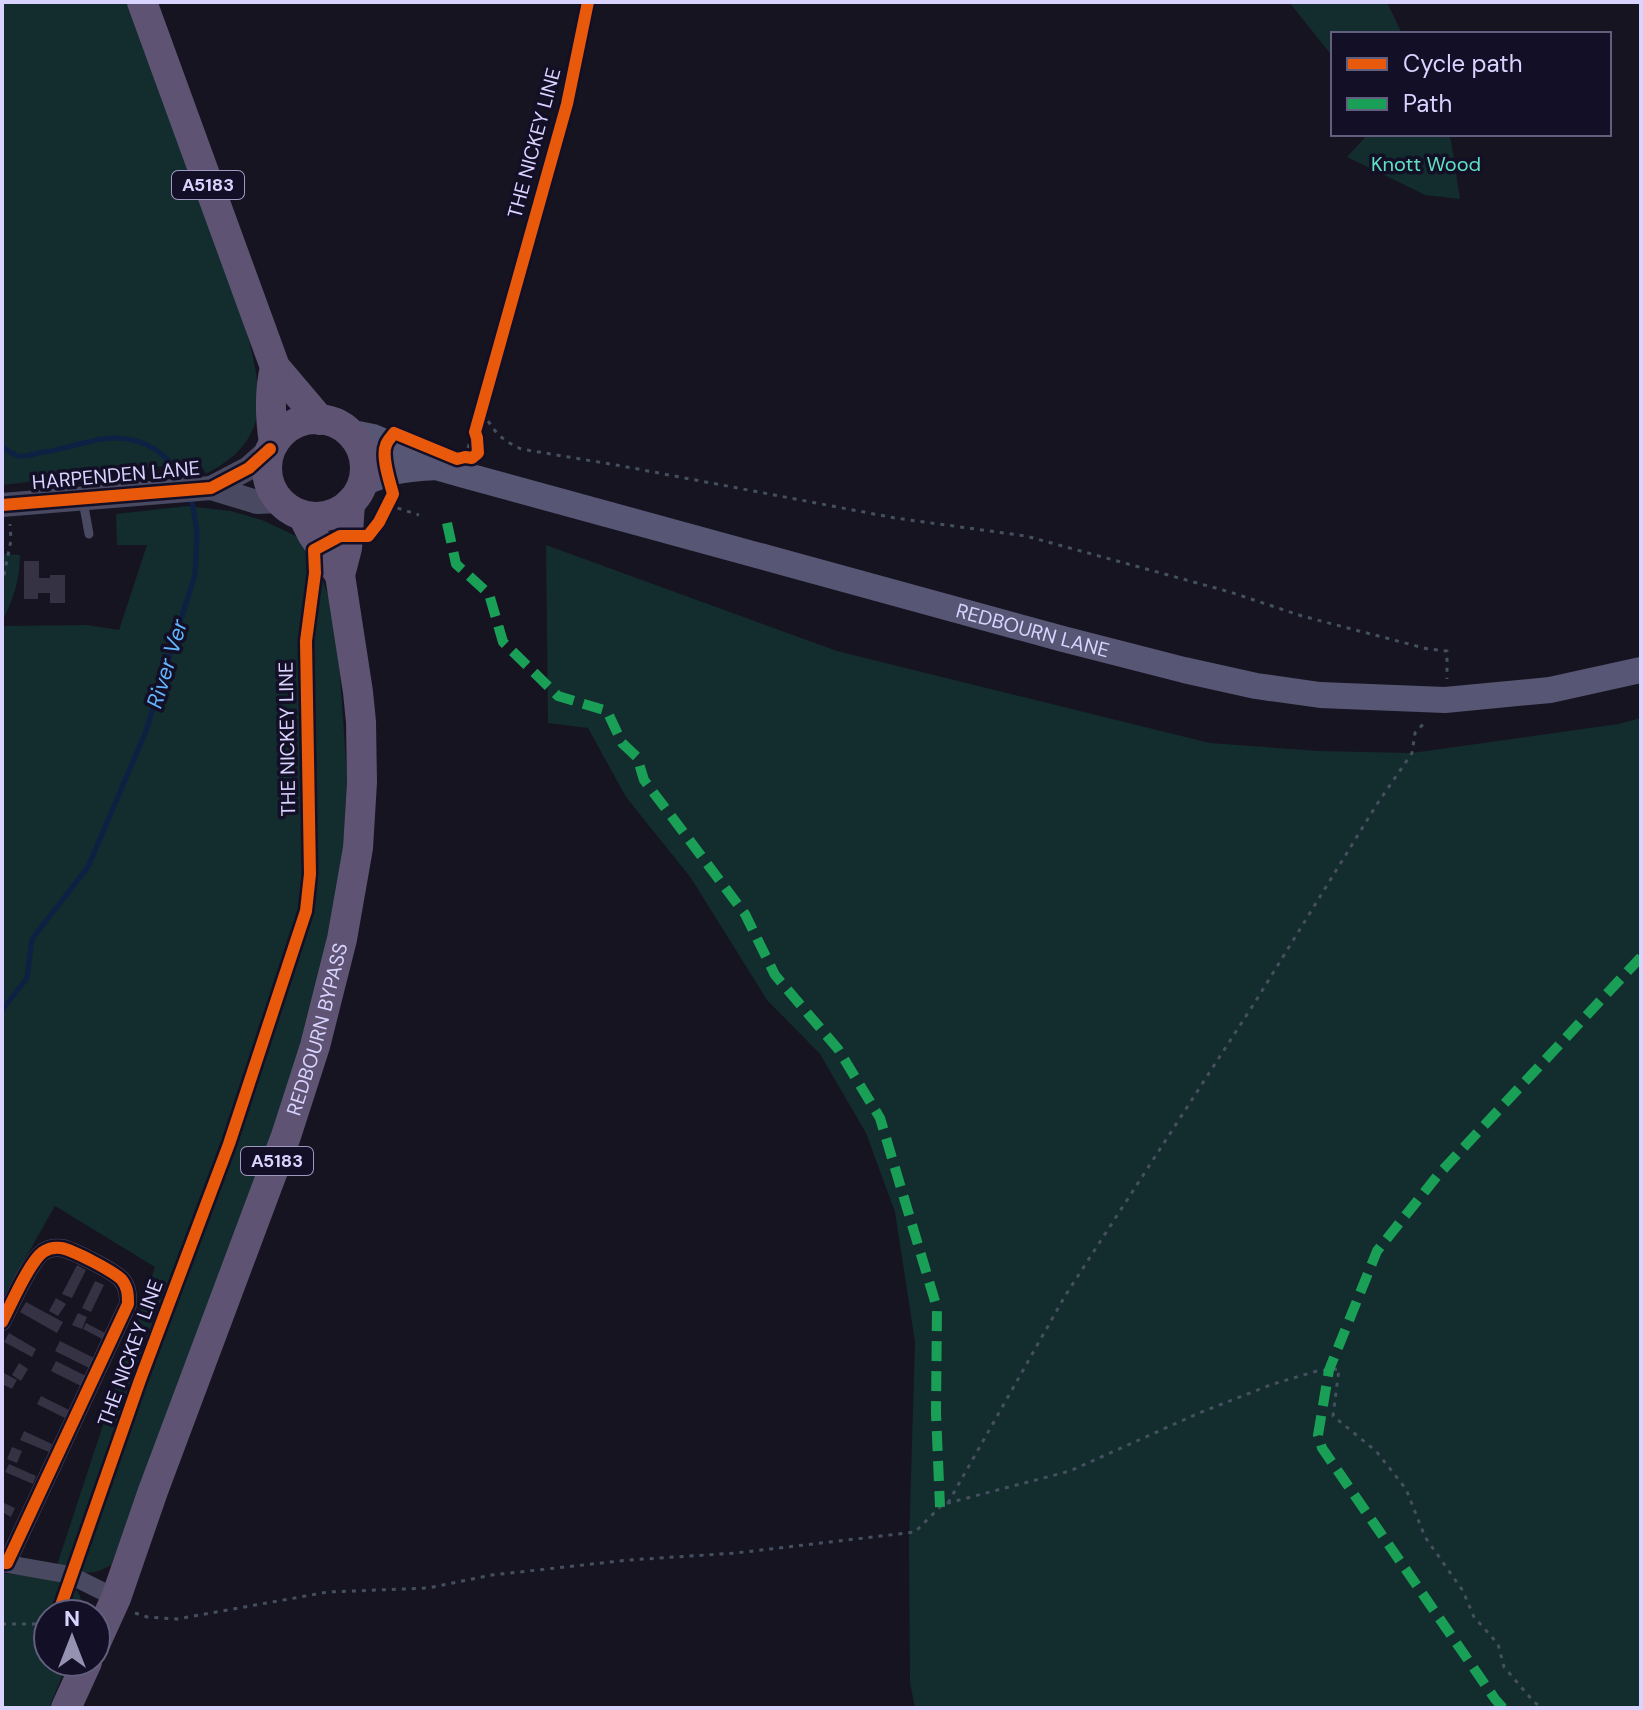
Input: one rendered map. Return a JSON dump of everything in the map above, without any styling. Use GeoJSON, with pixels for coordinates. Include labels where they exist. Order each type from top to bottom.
{"type":"FeatureCollection","features":[{"type":"Feature","properties":{"kind":"main road","name":"A5183"},"geometry":{"type":"LineString","coordinates":[[142,2],[275,367],[320,420]]}},
{"type":"Feature","properties":{"kind":"main road","name":"A5183"},"geometry":{"type":"LineString","coordinates":[[272,446],[271,388],[275,367]]}},
{"type":"Feature","properties":{"kind":"main road"},"geometry":{"type":"LineString","coordinates":[[320,420],[331,422],[348,432],[357,442],[362,453],[367,486],[340,511],[316,517],[291,508],[273,492],[266,468],[272,446],[284,431],[298,423],[320,420]]}},
{"type":"Feature","properties":{"kind":"main road","name":"REDBOURN LANE"},"geometry":{"type":"LineString","coordinates":[[348,432],[373,437],[454,471],[836,578],[1184,670],[1256,686],[1320,695],[1446,700],[1550,690],[1641,670]]}},
{"type":"Feature","properties":{"kind":"main road","name":"REDBOURN LANE"},"geometry":{"type":"LineString","coordinates":[[367,486],[401,469],[454,471]]}},
{"type":"Feature","properties":{"kind":"main road","name":"REDBOURN BYPASS"},"geometry":{"type":"LineString","coordinates":[[112,1607],[286,1136],[319,1031],[342,939],[358,848],[362,782],[358,692],[340,575],[367,486]]}},
{"type":"Feature","properties":{"kind":"main road","name":"REDBOURN BYPASS"},"geometry":{"type":"LineString","coordinates":[[291,508],[340,575]]}},
{"type":"Feature","properties":{"kind":"main road"},"geometry":{"type":"LineString","coordinates":[[66,1708],[80,1678]]}},
{"type":"Feature","properties":{"kind":"street","name":"HARPENDEN LANE"},"geometry":{"type":"LineString","coordinates":[[202,489],[249,468],[272,446]]}},
{"type":"Feature","properties":{"kind":"street","name":"HARPENDEN LANE"},"geometry":{"type":"LineString","coordinates":[[6,504],[202,489],[291,508]]}},
{"type":"Feature","properties":{"kind":"street"},"geometry":{"type":"LineString","coordinates":[[2,1322],[34,1261],[51,1248],[73,1252],[119,1276],[125,1284],[128,1304],[4,1563],[70,1575],[116,1598]]}},
{"type":"Feature","properties":{"kind":"lane"},"geometry":{"type":"LineString","coordinates":[[82,498],[89,534]]}},
{"type":"Feature","properties":{"kind":"path"},"geometry":{"type":"LineString","coordinates":[[454,471],[465,457],[472,458],[478,453],[475,432],[482,410]]}},
{"type":"Feature","properties":{"kind":"path"},"geometry":{"type":"LineString","coordinates":[[482,410],[496,432],[521,449],[895,518],[1026,536],[1230,592],[1302,616],[1428,649],[1447,651],[1446,700],[1415,733],[1412,753],[1065,1296],[948,1503]]}},
{"type":"Feature","properties":{"kind":"path"},"geometry":{"type":"LineString","coordinates":[[468,448],[472,436]]}},
{"type":"Feature","properties":{"kind":"path"},"geometry":{"type":"LineString","coordinates":[[367,486],[393,494],[386,509],[419,515]]}},
{"type":"Feature","properties":{"kind":"path"},"geometry":{"type":"LineString","coordinates":[[2,585],[11,540],[6,504]]}},
{"type":"Feature","properties":{"kind":"path"},"geometry":{"type":"LineString","coordinates":[[147,1617],[177,1619],[328,1592],[428,1588],[492,1575],[629,1560],[736,1553],[915,1532],[948,1503],[1070,1471],[1199,1413],[1273,1384],[1317,1371],[1339,1369],[1333,1416],[1376,1451],[1406,1489],[1425,1537],[1463,1591],[1474,1617],[1498,1644],[1504,1667],[1543,1708]]}},
{"type":"Feature","properties":{"kind":"path"},"geometry":{"type":"LineString","coordinates":[[63,1598],[70,1575]]}},
{"type":"Feature","properties":{"kind":"path"},"geometry":{"type":"LineString","coordinates":[[2,1624],[32,1624]]}},
{"type":"Feature","properties":{"kind":"green space"},"geometry":{"type":"Polygon","coordinates":[[[2,2],[129,2],[242,316],[256,370],[257,416],[250,436],[231,457],[206,474],[199,462],[2,485],[2,2]]]}},
{"type":"Feature","properties":{"kind":"green space"},"geometry":{"type":"Polygon","coordinates":[[[1289,2],[1387,2],[1401,32],[1331,32],[1331,54],[1289,2]]]}},
{"type":"Feature","properties":{"kind":"green space","name":"Knott Wood"},"geometry":{"type":"Polygon","coordinates":[[[1366,136],[1449,136],[1460,199],[1425,195],[1347,157],[1366,136]]]}},
{"type":"Feature","properties":{"kind":"green space"},"geometry":{"type":"Polygon","coordinates":[[[187,506],[231,511],[262,520],[296,536],[319,570],[336,618],[347,775],[341,887],[296,1072],[159,1445],[111,1565],[84,1572],[57,1565],[155,1267],[55,1206],[2,1299],[2,626],[87,625],[119,630],[147,545],[117,545],[116,514],[187,506]]]}},
{"type":"Feature","properties":{"kind":"green space"},"geometry":{"type":"Polygon","coordinates":[[[546,545],[837,651],[1210,743],[1319,751],[1412,753],[1618,724],[1641,718],[1641,1708],[915,1708],[910,1683],[909,1543],[915,1342],[895,1212],[866,1133],[820,1054],[767,1000],[691,878],[626,797],[588,728],[548,723],[546,545]]]}},
{"type":"Feature","properties":{"kind":"green space"},"geometry":{"type":"Polygon","coordinates":[[[2,554],[20,555],[15,590],[2,622],[2,554]]]}},
{"type":"Feature","properties":{"kind":"green space"},"geometry":{"type":"Polygon","coordinates":[[[2,1573],[62,1582],[70,1586],[81,1598],[32,1598],[32,1678],[61,1678],[49,1708],[2,1708],[2,1573]]]}},
{"type":"Feature","properties":{"kind":"building"},"geometry":{"type":"Polygon","coordinates":[[[24,561],[39,561],[39,578],[65,575],[65,603],[50,603],[50,593],[38,593],[38,599],[24,599],[24,561]]]}},
{"type":"Feature","properties":{"kind":"building"},"geometry":{"type":"Polygon","coordinates":[[[77,1265],[86,1270],[72,1298],[62,1294],[77,1265]]]}},
{"type":"Feature","properties":{"kind":"building"},"geometry":{"type":"Polygon","coordinates":[[[95,1281],[104,1285],[91,1312],[82,1308],[95,1281]]]}},
{"type":"Feature","properties":{"kind":"building"},"geometry":{"type":"Polygon","coordinates":[[[56,1298],[66,1304],[58,1316],[49,1311],[56,1298]]]}},
{"type":"Feature","properties":{"kind":"building"},"geometry":{"type":"Polygon","coordinates":[[[26,1302],[63,1322],[57,1333],[20,1312],[26,1302]]]}},
{"type":"Feature","properties":{"kind":"building"},"geometry":{"type":"Polygon","coordinates":[[[78,1313],[87,1317],[82,1329],[72,1325],[78,1313]]]}},
{"type":"Feature","properties":{"kind":"building"},"geometry":{"type":"Polygon","coordinates":[[[86,1323],[107,1334],[104,1340],[83,1329],[86,1323]]]}},
{"type":"Feature","properties":{"kind":"building"},"geometry":{"type":"Polygon","coordinates":[[[9,1333],[36,1349],[32,1357],[4,1342],[9,1333]]]}},
{"type":"Feature","properties":{"kind":"building"},"geometry":{"type":"Polygon","coordinates":[[[60,1341],[94,1358],[89,1368],[55,1351],[60,1341]]]}},
{"type":"Feature","properties":{"kind":"building"},"geometry":{"type":"Polygon","coordinates":[[[56,1361],[86,1376],[81,1386],[51,1371],[56,1361]]]}},
{"type":"Feature","properties":{"kind":"building"},"geometry":{"type":"Polygon","coordinates":[[[19,1363],[28,1369],[21,1381],[12,1375],[19,1363]]]}},
{"type":"Feature","properties":{"kind":"building"},"geometry":{"type":"Polygon","coordinates":[[[2,1372],[17,1380],[12,1389],[2,1384],[2,1372]]]}},
{"type":"Feature","properties":{"kind":"building"},"geometry":{"type":"Polygon","coordinates":[[[41,1396],[69,1410],[65,1418],[37,1404],[41,1396]]]}},
{"type":"Feature","properties":{"kind":"building"},"geometry":{"type":"Polygon","coordinates":[[[24,1431],[52,1444],[49,1452],[20,1440],[24,1431]]]}},
{"type":"Feature","properties":{"kind":"building"},"geometry":{"type":"Polygon","coordinates":[[[12,1447],[22,1451],[17,1463],[7,1459],[12,1447]]]}},
{"type":"Feature","properties":{"kind":"building"},"geometry":{"type":"Polygon","coordinates":[[[9,1464],[36,1476],[33,1484],[5,1472],[9,1464]]]}},
{"type":"Feature","properties":{"kind":"building"},"geometry":{"type":"Polygon","coordinates":[[[2,1502],[15,1508],[11,1517],[2,1512],[2,1502]]]}},
{"type":"Feature","properties":{"kind":"waterway","name":"River Ver"},"geometry":{"type":"LineString","coordinates":[[2,447],[22,456],[87,442],[124,438],[155,449],[171,463],[183,482]]}},
{"type":"Feature","properties":{"kind":"waterway","name":"River Ver"},"geometry":{"type":"LineString","coordinates":[[2,1010],[27,978],[32,939],[88,867],[146,731],[195,575],[197,532],[190,499]]}},
{"type":"Feature","properties":{"kind":"marked path"},"geometry":{"type":"LineString","coordinates":[[447,523],[456,564],[489,594],[503,642],[558,696],[607,711],[622,743],[637,757],[644,780],[745,914],[775,975],[838,1049],[880,1118],[937,1308],[936,1413],[940,1507]]}},
{"type":"Feature","properties":{"kind":"marked path"},"geometry":{"type":"LineString","coordinates":[[1503,1708],[1322,1448],[1318,1435],[1329,1370],[1377,1251],[1438,1175],[1641,957]]}},
{"type":"Feature","properties":{"kind":"cycle path","name":"THE NICKEY LINE"},"geometry":{"type":"LineString","coordinates":[[64,1598],[140,1380],[229,1144],[306,911],[310,874],[306,641],[315,573],[314,550],[340,536],[368,536],[379,522],[393,494],[386,470],[385,450],[394,433],[457,459],[472,458],[478,453],[475,432],[567,104],[588,2]]}},
{"type":"Feature","properties":{"kind":"cycle path"},"geometry":{"type":"LineString","coordinates":[[2,505],[211,488],[249,468],[270,449]]}},
{"type":"Feature","properties":{"kind":"cycle path","name":"THE NICKEY LINE"},"geometry":{"type":"LineString","coordinates":[[2,1322],[32,1265],[43,1252],[50,1249],[67,1250],[93,1262],[118,1276],[127,1289],[128,1304],[7,1563],[2,1563]]}}]}
